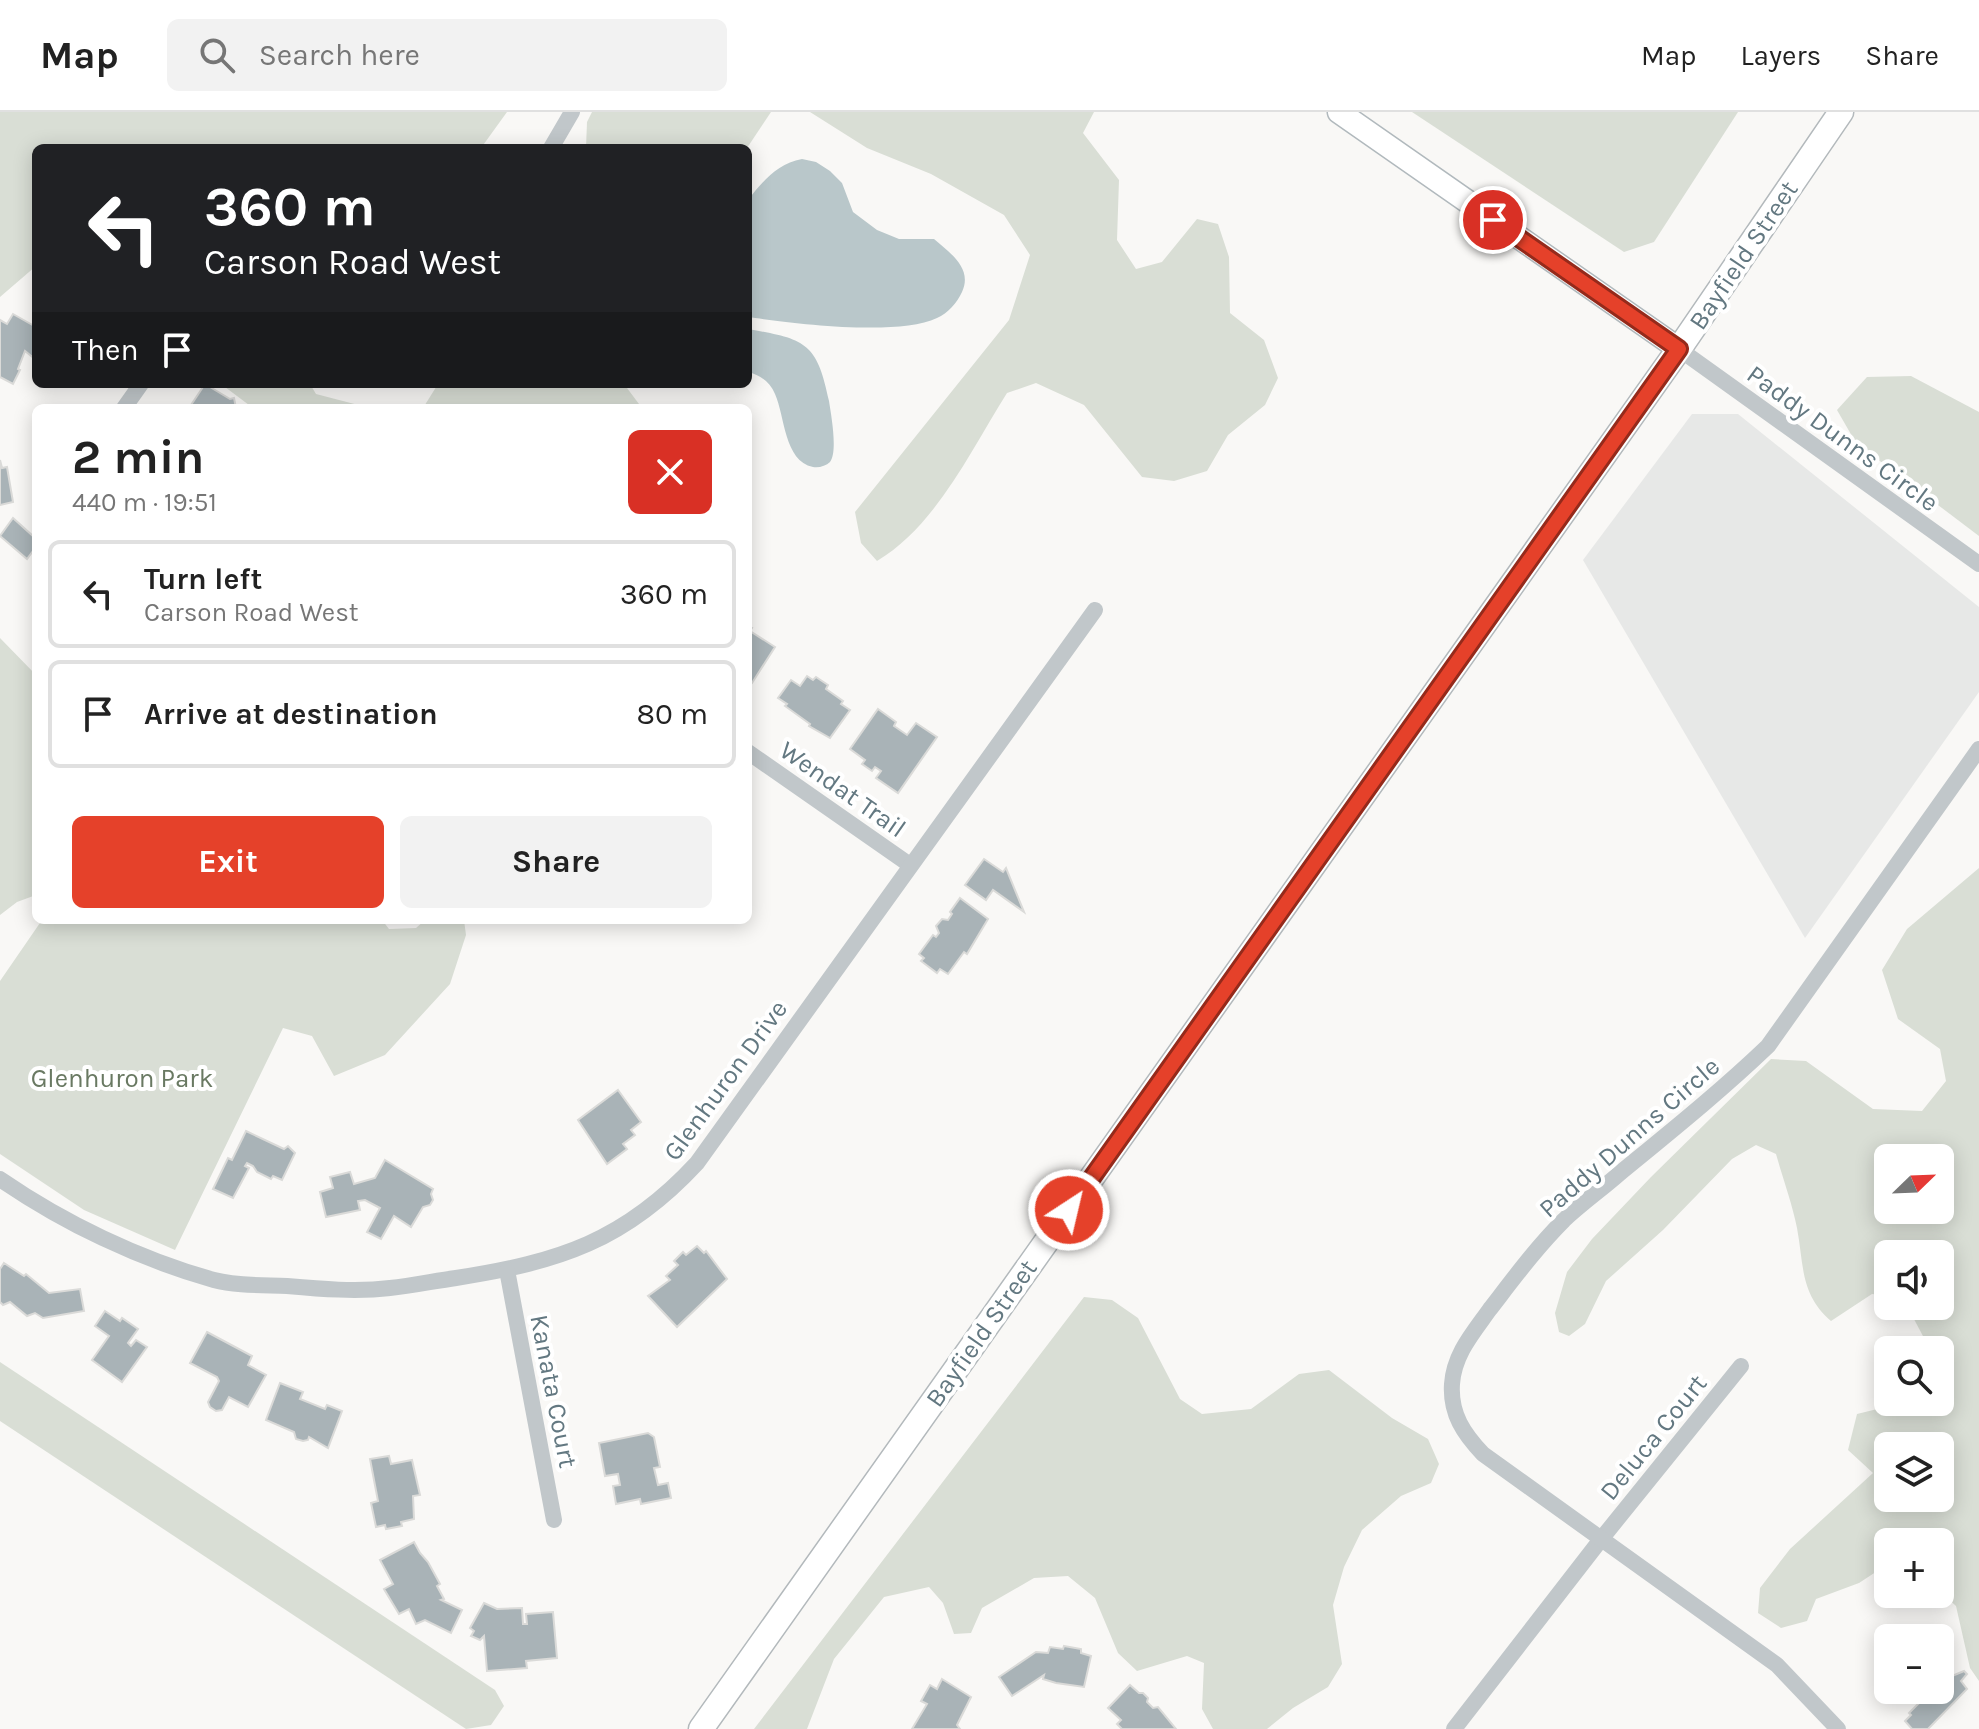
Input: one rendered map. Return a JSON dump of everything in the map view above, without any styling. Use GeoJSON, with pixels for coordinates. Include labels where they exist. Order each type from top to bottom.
{"type":"FeatureCollection","features":[{"type":"Feature","properties":{"kind":"main road","name":"Bayfield Street"},"geometry":{"type":"LineString","coordinates":[[701,1729],[1679,349],[1841,112]]}},
{"type":"Feature","properties":{"kind":"street"},"geometry":{"type":"LineString","coordinates":[[553,144],[572,112]]}},
{"type":"Feature","properties":{"kind":"street"},"geometry":{"type":"LineString","coordinates":[[1339,112],[1679,349]]}},
{"type":"Feature","properties":{"kind":"street","name":"Paddy Dunns Circle"},"geometry":{"type":"LineString","coordinates":[[1679,349],[1979,564]]}},
{"type":"Feature","properties":{"kind":"street","name":"Glenhuron Drive"},"geometry":{"type":"LineString","coordinates":[[0,1179],[23,1195],[128,1249],[217,1281],[309,1288],[388,1289],[507,1270],[549,1259],[602,1238],[645,1212],[697,1163],[1095,610]]}},
{"type":"Feature","properties":{"kind":"street","name":"Paddy Dunns Circle"},"geometry":{"type":"LineString","coordinates":[[1838,1729],[1777,1665],[1483,1454],[1466,1436],[1455,1411],[1452,1382],[1459,1355],[1531,1255],[1558,1227],[1736,1077],[1768,1046],[1979,749]]}},
{"type":"Feature","properties":{"kind":"street","name":"Wendat Trail"},"geometry":{"type":"LineString","coordinates":[[752,755],[910,865]]}},
{"type":"Feature","properties":{"kind":"street","name":"Kanata Court"},"geometry":{"type":"LineString","coordinates":[[507,1270],[554,1520]]}},
{"type":"Feature","properties":{"kind":"street","name":"Deluca Court"},"geometry":{"type":"LineString","coordinates":[[1602,1538],[1741,1366]]}},
{"type":"Feature","properties":{"kind":"street"},"geometry":{"type":"LineString","coordinates":[[1454,1729],[1602,1538]]}},
{"type":"Feature","properties":{"kind":"shaded area"},"geometry":{"type":"Polygon","coordinates":[[[793,161],[816,162],[830,171],[842,183],[853,212],[877,230],[899,239],[934,239],[953,256],[962,268],[965,283],[952,307],[937,318],[897,327],[844,327],[752,317],[752,195],[778,169],[793,161]]]}},
{"type":"Feature","properties":{"kind":"shaded area"},"geometry":{"type":"Polygon","coordinates":[[[752,330],[796,341],[813,355],[829,401],[834,450],[830,462],[815,467],[803,463],[796,456],[773,390],[752,373],[752,330]]]}},
{"type":"Feature","properties":{"kind":"shaded area"},"geometry":{"type":"Polygon","coordinates":[[[1692,414],[1738,414],[1979,607],[1979,692],[1805,938],[1583,560],[1692,414]]]}},
{"type":"Feature","properties":{"kind":"green space"},"geometry":{"type":"Polygon","coordinates":[[[0,112],[507,112],[484,144],[32,144],[32,269],[0,297],[0,112]]]}},
{"type":"Feature","properties":{"kind":"green space"},"geometry":{"type":"Polygon","coordinates":[[[592,112],[771,112],[750,144],[586,144],[587,122],[592,112]]]}},
{"type":"Feature","properties":{"kind":"green space"},"geometry":{"type":"Polygon","coordinates":[[[810,112],[1094,112],[1083,133],[1119,180],[1117,240],[1136,269],[1162,262],[1197,219],[1218,224],[1229,257],[1230,313],[1264,340],[1278,378],[1265,405],[1228,435],[1207,471],[1174,481],[1142,477],[1084,405],[1036,383],[1007,393],[935,507],[898,546],[877,561],[861,543],[855,512],[1009,320],[1030,255],[1004,215],[931,174],[867,148],[810,112]]]}},
{"type":"Feature","properties":{"kind":"green space"},"geometry":{"type":"Polygon","coordinates":[[[1412,112],[1738,112],[1654,242],[1624,252],[1412,112]]]}},
{"type":"Feature","properties":{"kind":"green space"},"geometry":{"type":"Polygon","coordinates":[[[1911,376],[1979,412],[1979,536],[1856,443],[1837,410],[1867,377],[1911,376]]]}},
{"type":"Feature","properties":{"kind":"green space"},"geometry":{"type":"Polygon","coordinates":[[[226,388],[312,388],[316,394],[354,404],[248,404],[226,388]]]}},
{"type":"Feature","properties":{"kind":"green space"},"geometry":{"type":"Polygon","coordinates":[[[436,388],[627,388],[639,404],[426,404],[436,388]]]}},
{"type":"Feature","properties":{"kind":"green space"},"geometry":{"type":"Polygon","coordinates":[[[0,638],[32,671],[32,896],[17,902],[0,915],[0,638]]]}},
{"type":"Feature","properties":{"kind":"green space"},"geometry":{"type":"Polygon","coordinates":[[[1979,868],[1979,1681],[1970,1668],[1954,1604],[1954,1528],[1874,1528],[1874,1573],[1859,1583],[1816,1599],[1807,1621],[1781,1628],[1758,1613],[1760,1588],[1790,1549],[1873,1473],[1848,1450],[1857,1414],[1874,1410],[1874,1416],[1954,1416],[1954,1336],[1923,1336],[1914,1320],[1954,1320],[1954,1240],[1874,1240],[1874,1294],[1831,1321],[1808,1290],[1795,1219],[1776,1154],[1756,1145],[1732,1159],[1663,1230],[1606,1281],[1585,1324],[1569,1336],[1559,1332],[1555,1313],[1567,1272],[1592,1239],[1771,1059],[1806,1061],[1873,1109],[1922,1111],[1946,1081],[1940,1049],[1898,1019],[1882,970],[1907,929],[1979,868]]]}},
{"type":"Feature","properties":{"kind":"green space","name":"Glenhuron Park"},"geometry":{"type":"Polygon","coordinates":[[[39,924],[385,924],[389,929],[416,928],[420,924],[465,924],[466,935],[450,984],[385,1055],[334,1076],[312,1036],[283,1028],[175,1250],[84,1210],[0,1154],[0,981],[39,924]]]}},
{"type":"Feature","properties":{"kind":"green space"},"geometry":{"type":"Polygon","coordinates":[[[1084,1297],[1112,1300],[1138,1318],[1180,1399],[1202,1414],[1251,1409],[1299,1374],[1329,1370],[1392,1418],[1428,1439],[1439,1464],[1431,1483],[1401,1496],[1362,1530],[1344,1567],[1333,1605],[1342,1664],[1328,1687],[1293,1708],[1267,1729],[1213,1729],[1202,1709],[1204,1663],[1187,1656],[1137,1671],[1118,1653],[1095,1598],[1068,1576],[1034,1578],[982,1608],[971,1633],[954,1634],[943,1603],[929,1587],[884,1597],[834,1659],[807,1729],[754,1729],[1084,1297]]]}},
{"type":"Feature","properties":{"kind":"green space"},"geometry":{"type":"Polygon","coordinates":[[[0,1362],[495,1690],[504,1706],[491,1725],[466,1729],[0,1421],[0,1362]]]}},
{"type":"Feature","properties":{"kind":"building"},"geometry":{"type":"Polygon","coordinates":[[[13,314],[32,325],[32,357],[25,351],[13,384],[0,377],[0,320],[7,324],[13,314]]]}},
{"type":"Feature","properties":{"kind":"building"},"geometry":{"type":"Polygon","coordinates":[[[202,388],[212,388],[230,399],[234,398],[235,404],[192,404],[202,388]]]}},
{"type":"Feature","properties":{"kind":"building"},"geometry":{"type":"Polygon","coordinates":[[[0,460],[2,468],[7,467],[13,502],[0,505],[0,460]]]}},
{"type":"Feature","properties":{"kind":"building"},"geometry":{"type":"Polygon","coordinates":[[[13,518],[32,535],[32,552],[27,559],[0,536],[13,518]]]}},
{"type":"Feature","properties":{"kind":"building"},"geometry":{"type":"Polygon","coordinates":[[[752,632],[775,647],[752,683],[752,632]]]}},
{"type":"Feature","properties":{"kind":"building"},"geometry":{"type":"Polygon","coordinates":[[[807,676],[813,680],[816,677],[828,685],[826,689],[850,710],[830,738],[809,726],[778,698],[791,680],[800,686],[807,676]]]}},
{"type":"Feature","properties":{"kind":"building"},"geometry":{"type":"Polygon","coordinates":[[[878,709],[907,735],[916,723],[937,737],[898,793],[876,778],[881,771],[875,767],[872,771],[862,764],[865,760],[850,749],[878,709]]]}},
{"type":"Feature","properties":{"kind":"building"},"geometry":{"type":"Polygon","coordinates":[[[984,859],[1003,872],[1006,868],[1024,912],[993,890],[986,900],[965,885],[984,859]]]}},
{"type":"Feature","properties":{"kind":"building"},"geometry":{"type":"Polygon","coordinates":[[[960,898],[988,919],[967,954],[964,952],[948,974],[940,969],[937,973],[921,961],[924,958],[919,954],[933,935],[936,937],[939,933],[936,926],[942,919],[948,920],[960,898]]]}},
{"type":"Feature","properties":{"kind":"building"},"geometry":{"type":"Polygon","coordinates":[[[618,1090],[641,1122],[631,1130],[635,1135],[623,1144],[627,1149],[607,1164],[578,1120],[618,1090]]]}},
{"type":"Feature","properties":{"kind":"building"},"geometry":{"type":"Polygon","coordinates":[[[246,1131],[284,1149],[288,1146],[295,1153],[282,1180],[273,1176],[271,1179],[247,1163],[245,1166],[249,1168],[233,1198],[213,1189],[246,1131]]]}},
{"type":"Feature","properties":{"kind":"building"},"geometry":{"type":"Polygon","coordinates":[[[385,1160],[433,1189],[433,1200],[423,1207],[411,1227],[394,1216],[381,1239],[367,1232],[380,1208],[365,1200],[358,1201],[360,1210],[326,1217],[320,1192],[333,1188],[330,1177],[350,1172],[354,1184],[375,1178],[385,1160]]]}},
{"type":"Feature","properties":{"kind":"building"},"geometry":{"type":"Polygon","coordinates":[[[697,1246],[704,1253],[706,1251],[727,1279],[677,1327],[648,1296],[670,1280],[666,1276],[678,1265],[674,1261],[683,1252],[686,1255],[697,1246]]]}},
{"type":"Feature","properties":{"kind":"building"},"geometry":{"type":"Polygon","coordinates":[[[4,1263],[24,1276],[26,1274],[49,1293],[80,1289],[84,1311],[43,1318],[35,1313],[27,1316],[10,1302],[3,1305],[0,1302],[0,1269],[4,1263]]]}},
{"type":"Feature","properties":{"kind":"building"},"geometry":{"type":"Polygon","coordinates":[[[105,1311],[138,1329],[128,1343],[131,1346],[136,1340],[147,1347],[122,1382],[92,1360],[109,1336],[95,1326],[105,1311]]]}},
{"type":"Feature","properties":{"kind":"building"},"geometry":{"type":"Polygon","coordinates":[[[207,1332],[252,1356],[248,1365],[266,1375],[248,1407],[229,1397],[222,1410],[216,1411],[210,1407],[208,1402],[219,1381],[190,1363],[207,1332]]]}},
{"type":"Feature","properties":{"kind":"building"},"geometry":{"type":"Polygon","coordinates":[[[280,1383],[303,1392],[300,1399],[325,1409],[327,1405],[342,1411],[328,1448],[309,1437],[303,1441],[296,1439],[294,1432],[266,1420],[280,1383]]]}},
{"type":"Feature","properties":{"kind":"building"},"geometry":{"type":"Polygon","coordinates":[[[648,1433],[654,1437],[660,1467],[654,1468],[658,1485],[668,1483],[671,1498],[641,1504],[640,1499],[616,1504],[613,1486],[620,1485],[618,1474],[605,1476],[599,1443],[648,1433]]]}},
{"type":"Feature","properties":{"kind":"building"},"geometry":{"type":"Polygon","coordinates":[[[389,1456],[391,1464],[412,1460],[420,1495],[413,1496],[414,1519],[401,1522],[402,1526],[386,1529],[385,1525],[376,1527],[371,1503],[378,1501],[370,1459],[389,1456]]]}},
{"type":"Feature","properties":{"kind":"building"},"geometry":{"type":"Polygon","coordinates":[[[414,1542],[440,1584],[437,1586],[444,1599],[441,1600],[462,1610],[451,1633],[425,1620],[416,1624],[409,1609],[399,1614],[384,1589],[393,1584],[380,1560],[414,1542]]]}},
{"type":"Feature","properties":{"kind":"building"},"geometry":{"type":"Polygon","coordinates":[[[484,1603],[497,1609],[522,1608],[523,1624],[527,1624],[526,1614],[553,1612],[557,1658],[526,1661],[527,1668],[487,1671],[484,1636],[480,1640],[471,1636],[474,1631],[470,1628],[484,1603]]]}},
{"type":"Feature","properties":{"kind":"building"},"geometry":{"type":"Polygon","coordinates":[[[1064,1646],[1081,1649],[1081,1653],[1091,1656],[1084,1687],[1056,1683],[1043,1679],[1044,1675],[1012,1696],[999,1677],[1036,1652],[1048,1653],[1050,1647],[1063,1649],[1064,1646]]]}},
{"type":"Feature","properties":{"kind":"building"},"geometry":{"type":"Polygon","coordinates":[[[1964,1671],[1967,1674],[1961,1681],[1967,1689],[1954,1702],[1954,1675],[1964,1671]]]}},
{"type":"Feature","properties":{"kind":"building"},"geometry":{"type":"Polygon","coordinates":[[[942,1679],[971,1697],[957,1725],[960,1729],[912,1729],[927,1704],[921,1701],[930,1685],[937,1689],[942,1679]]]}},
{"type":"Feature","properties":{"kind":"building"},"geometry":{"type":"Polygon","coordinates":[[[1130,1685],[1148,1698],[1147,1702],[1153,1708],[1158,1707],[1176,1729],[1122,1729],[1117,1724],[1121,1720],[1108,1708],[1130,1685]]]}},
{"type":"Feature","properties":{"kind":"building"},"geometry":{"type":"Polygon","coordinates":[[[1918,1704],[1952,1704],[1928,1729],[1912,1729],[1905,1721],[1911,1715],[1909,1713],[1918,1704]]]}},
{"type":"Feature","properties":{"kind":"route"},"geometry":{"type":"LineString","coordinates":[[1069,1210],[1679,349],[1493,220]]}}]}
